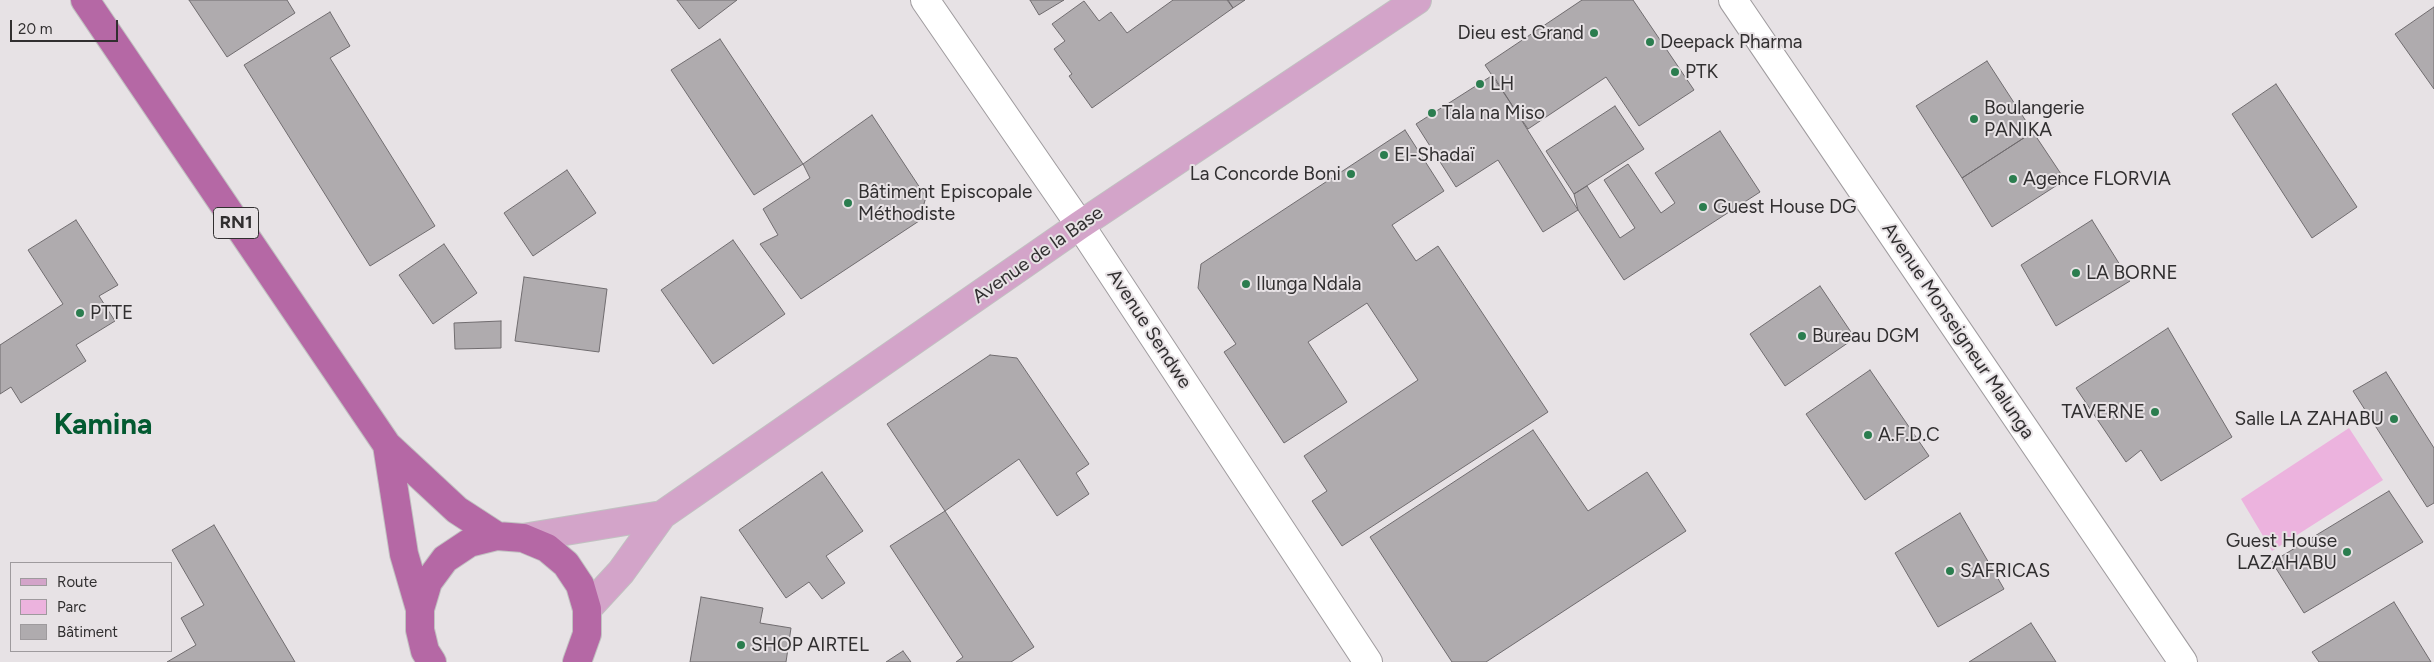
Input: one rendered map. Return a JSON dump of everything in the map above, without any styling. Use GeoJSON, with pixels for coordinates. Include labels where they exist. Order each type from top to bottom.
{"type":"FeatureCollection","features":[{"type":"Feature","properties":{"kind":"highway","name":"RN1"},"geometry":{"type":"LineString","coordinates":[[85,0],[387,445],[457,510],[510,537]]}},
{"type":"Feature","properties":{"kind":"highway","name":"RN1"},"geometry":{"type":"LineString","coordinates":[[387,445],[404,554],[420,609]]}},
{"type":"Feature","properties":{"kind":"highway"},"geometry":{"type":"LineString","coordinates":[[432,662],[425,651],[420,630],[420,609],[428,582],[445,559],[469,543],[510,537],[547,548],[566,564],[580,585],[592,662]]}},
{"type":"Feature","properties":{"kind":"highway"},"geometry":{"type":"LineString","coordinates":[[577,662],[587,622]]}},
{"type":"Feature","properties":{"kind":"main road","name":"Avenue de la Base"},"geometry":{"type":"LineString","coordinates":[[662,515],[1080,225],[1417,0]]}},
{"type":"Feature","properties":{"kind":"main road"},"geometry":{"type":"LineString","coordinates":[[510,537],[662,515]]}},
{"type":"Feature","properties":{"kind":"main road"},"geometry":{"type":"LineString","coordinates":[[587,622],[662,515]]}},
{"type":"Feature","properties":{"kind":"street","name":"Avenue Sendwe"},"geometry":{"type":"LineString","coordinates":[[925,0],[1080,225],[1368,662]]}},
{"type":"Feature","properties":{"kind":"street","name":"Avenue Monseigneur Malunga"},"geometry":{"type":"LineString","coordinates":[[1733,0],[2183,662]]}},
{"type":"Feature","properties":{"kind":"green space"},"geometry":{"type":"Polygon","coordinates":[[[2349,428],[2383,480],[2272,551],[2241,499],[2349,428]]]}},
{"type":"Feature","properties":{"kind":"building"},"geometry":{"type":"Polygon","coordinates":[[[189,0],[287,0],[295,13],[227,57],[189,0]]]}},
{"type":"Feature","properties":{"kind":"building"},"geometry":{"type":"Polygon","coordinates":[[[677,0],[737,0],[699,29],[677,0]]]}},
{"type":"Feature","properties":{"kind":"building"},"geometry":{"type":"Polygon","coordinates":[[[1030,0],[1064,0],[1039,15],[1030,0]]]}},
{"type":"Feature","properties":{"kind":"building"},"geometry":{"type":"Polygon","coordinates":[[[1173,0],[1227,0],[1233,8],[1092,108],[1069,76],[1072,74],[1054,49],[1065,41],[1052,24],[1084,1],[1099,21],[1111,12],[1127,33],[1173,0]]]}},
{"type":"Feature","properties":{"kind":"building"},"geometry":{"type":"Polygon","coordinates":[[[1228,0],[1245,0],[1233,8],[1228,0]]]}},
{"type":"Feature","properties":{"kind":"building","name":"Dieu est Grand"},"geometry":{"type":"Polygon","coordinates":[[[1582,0],[1633,0],[1694,90],[1639,126],[1606,77],[1528,129],[1485,65],[1582,0]]]}},
{"type":"Feature","properties":{"kind":"building"},"geometry":{"type":"Polygon","coordinates":[[[2434,7],[2434,89],[2395,34],[2434,7]]]}},
{"type":"Feature","properties":{"kind":"building"},"geometry":{"type":"Polygon","coordinates":[[[330,12],[350,46],[330,58],[435,226],[370,266],[244,65],[330,12]]]}},
{"type":"Feature","properties":{"kind":"building"},"geometry":{"type":"Polygon","coordinates":[[[720,39],[803,164],[754,195],[671,70],[720,39]]]}},
{"type":"Feature","properties":{"kind":"building","name":"Boulangerie PANIKA"},"geometry":{"type":"Polygon","coordinates":[[[1987,61],[2033,132],[1962,178],[1916,106],[1987,61]]]}},
{"type":"Feature","properties":{"kind":"building"},"geometry":{"type":"Polygon","coordinates":[[[1493,75],[1578,210],[1543,232],[1498,160],[1456,187],[1416,124],[1493,75]]]}},
{"type":"Feature","properties":{"kind":"building"},"geometry":{"type":"Polygon","coordinates":[[[2276,84],[2357,207],[2312,238],[2232,114],[2276,84]]]}},
{"type":"Feature","properties":{"kind":"building"},"geometry":{"type":"Polygon","coordinates":[[[1615,106],[1644,149],[1574,194],[1546,151],[1615,106]]]}},
{"type":"Feature","properties":{"kind":"building","name":"Bâtiment Episcopale Méthodiste"},"geometry":{"type":"Polygon","coordinates":[[[872,115],[926,197],[919,221],[801,299],[760,244],[778,235],[763,209],[810,178],[803,164],[872,115]]]}},
{"type":"Feature","properties":{"kind":"building"},"geometry":{"type":"Polygon","coordinates":[[[1405,130],[1444,191],[1392,225],[1416,261],[1438,246],[1548,412],[1342,546],[1312,501],[1327,491],[1304,456],[1418,380],[1367,303],[1308,342],[1347,402],[1284,443],[1224,352],[1236,344],[1198,288],[1201,264],[1405,130]]]}},
{"type":"Feature","properties":{"kind":"building","name":"Guest House DG"},"geometry":{"type":"Polygon","coordinates":[[[1720,131],[1760,192],[1624,280],[1578,210],[1574,194],[1587,186],[1620,238],[1635,228],[1604,180],[1628,164],[1661,213],[1675,203],[1655,173],[1720,131]]]}},
{"type":"Feature","properties":{"kind":"building","name":"Agence FLORVIA"},"geometry":{"type":"Polygon","coordinates":[[[2033,132],[2065,180],[1992,227],[1962,178],[2033,132]]]}},
{"type":"Feature","properties":{"kind":"building"},"geometry":{"type":"Polygon","coordinates":[[[567,170],[596,213],[533,256],[504,213],[567,170]]]}},
{"type":"Feature","properties":{"kind":"building","name":"PTTE"},"geometry":{"type":"Polygon","coordinates":[[[76,220],[118,285],[99,296],[115,321],[76,345],[86,361],[21,403],[11,387],[0,394],[0,345],[63,304],[28,250],[76,220]]]}},
{"type":"Feature","properties":{"kind":"building","name":"LA BORNE"},"geometry":{"type":"Polygon","coordinates":[[[2092,220],[2130,281],[2056,326],[2021,265],[2092,220]]]}},
{"type":"Feature","properties":{"kind":"building"},"geometry":{"type":"Polygon","coordinates":[[[733,240],[785,314],[713,364],[661,290],[733,240]]]}},
{"type":"Feature","properties":{"kind":"building"},"geometry":{"type":"Polygon","coordinates":[[[444,244],[477,293],[433,324],[399,275],[444,244]]]}},
{"type":"Feature","properties":{"kind":"building"},"geometry":{"type":"Polygon","coordinates":[[[524,277],[607,289],[599,352],[515,341],[524,277]]]}},
{"type":"Feature","properties":{"kind":"building","name":"Bureau DGM"},"geometry":{"type":"Polygon","coordinates":[[[1820,286],[1855,338],[1785,386],[1750,334],[1820,286]]]}},
{"type":"Feature","properties":{"kind":"building"},"geometry":{"type":"Polygon","coordinates":[[[501,321],[501,348],[455,349],[454,323],[501,321]]]}},
{"type":"Feature","properties":{"kind":"building","name":"TAVERNE"},"geometry":{"type":"Polygon","coordinates":[[[2168,328],[2232,437],[2161,481],[2141,450],[2126,462],[2076,388],[2168,328]]]}},
{"type":"Feature","properties":{"kind":"building"},"geometry":{"type":"Polygon","coordinates":[[[990,355],[1017,358],[1089,464],[1076,473],[1089,494],[1057,516],[1019,459],[945,511],[887,424],[990,355]]]}},
{"type":"Feature","properties":{"kind":"building","name":"A.F.D.C"},"geometry":{"type":"Polygon","coordinates":[[[1870,370],[1929,456],[1865,500],[1806,414],[1870,370]]]}},
{"type":"Feature","properties":{"kind":"building","name":"Salle LA ZAHABU"},"geometry":{"type":"Polygon","coordinates":[[[2386,372],[2434,448],[2434,503],[2427,507],[2353,391],[2386,372]]]}},
{"type":"Feature","properties":{"kind":"building"},"geometry":{"type":"Polygon","coordinates":[[[1533,430],[1588,511],[1647,472],[1686,531],[1486,662],[1452,662],[1370,537],[1533,430]]]}},
{"type":"Feature","properties":{"kind":"building"},"geometry":{"type":"Polygon","coordinates":[[[822,472],[863,531],[826,556],[845,583],[822,599],[809,582],[786,598],[739,530],[822,472]]]}},
{"type":"Feature","properties":{"kind":"building","name":"Guest House LAZAHABU"},"geometry":{"type":"Polygon","coordinates":[[[2389,491],[2423,542],[2304,613],[2272,562],[2389,491]]]}},
{"type":"Feature","properties":{"kind":"building"},"geometry":{"type":"Polygon","coordinates":[[[945,511],[1034,647],[1011,662],[956,662],[963,657],[890,546],[945,511]]]}},
{"type":"Feature","properties":{"kind":"building","name":"SAFRICAS"},"geometry":{"type":"Polygon","coordinates":[[[1960,513],[2004,589],[1938,627],[1895,553],[1960,513]]]}},
{"type":"Feature","properties":{"kind":"building"},"geometry":{"type":"Polygon","coordinates":[[[214,525],[295,662],[167,662],[196,645],[181,618],[204,605],[172,550],[214,525]]]}},
{"type":"Feature","properties":{"kind":"building","name":"SHOP AIRTEL"},"geometry":{"type":"Polygon","coordinates":[[[701,597],[763,608],[760,623],[791,628],[786,662],[690,662],[701,597]]]}},
{"type":"Feature","properties":{"kind":"building"},"geometry":{"type":"Polygon","coordinates":[[[2394,602],[2431,662],[2319,662],[2312,652],[2394,602]]]}},
{"type":"Feature","properties":{"kind":"building"},"geometry":{"type":"Polygon","coordinates":[[[2031,623],[2056,662],[1969,662],[2031,623]]]}},
{"type":"Feature","properties":{"kind":"building"},"geometry":{"type":"Polygon","coordinates":[[[903,651],[911,662],[886,662],[903,651]]]}},
{"type":"Feature","properties":{"kind":"place","name":"Dieu est Grand"},"geometry":{"type":"Point","coordinates":[1594,33]}},
{"type":"Feature","properties":{"kind":"place","name":"Deepack Pharma"},"geometry":{"type":"Point","coordinates":[1650,42]}},
{"type":"Feature","properties":{"kind":"place","name":"PTK"},"geometry":{"type":"Point","coordinates":[1675,72]}},
{"type":"Feature","properties":{"kind":"place","name":"LH"},"geometry":{"type":"Point","coordinates":[1480,84]}},
{"type":"Feature","properties":{"kind":"place","name":"Tala na Miso"},"geometry":{"type":"Point","coordinates":[1432,113]}},
{"type":"Feature","properties":{"kind":"place","name":"Boulangerie PANIKA"},"geometry":{"type":"Point","coordinates":[1974,119]}},
{"type":"Feature","properties":{"kind":"place","name":"El-Shadaï"},"geometry":{"type":"Point","coordinates":[1384,155]}},
{"type":"Feature","properties":{"kind":"place","name":"La Concorde Boni"},"geometry":{"type":"Point","coordinates":[1351,174]}},
{"type":"Feature","properties":{"kind":"place","name":"Agence FLORVIA"},"geometry":{"type":"Point","coordinates":[2013,179]}},
{"type":"Feature","properties":{"kind":"place","name":"Bâtiment Episcopale Méthodiste"},"geometry":{"type":"Point","coordinates":[848,203]}},
{"type":"Feature","properties":{"kind":"place","name":"Guest House DG"},"geometry":{"type":"Point","coordinates":[1703,207]}},
{"type":"Feature","properties":{"kind":"place","name":"LA BORNE"},"geometry":{"type":"Point","coordinates":[2076,273]}},
{"type":"Feature","properties":{"kind":"place","name":"Ilunga Ndala"},"geometry":{"type":"Point","coordinates":[1246,284]}},
{"type":"Feature","properties":{"kind":"place","name":"PTTE"},"geometry":{"type":"Point","coordinates":[80,313]}},
{"type":"Feature","properties":{"kind":"place","name":"Bureau DGM"},"geometry":{"type":"Point","coordinates":[1802,336]}},
{"type":"Feature","properties":{"kind":"place","name":"TAVERNE"},"geometry":{"type":"Point","coordinates":[2155,412]}},
{"type":"Feature","properties":{"kind":"place","name":"Salle LA ZAHABU"},"geometry":{"type":"Point","coordinates":[2394,419]}},
{"type":"Feature","properties":{"kind":"place","name":"A.F.D.C"},"geometry":{"type":"Point","coordinates":[1868,435]}},
{"type":"Feature","properties":{"kind":"place","name":"Guest House LAZAHABU"},"geometry":{"type":"Point","coordinates":[2347,552]}},
{"type":"Feature","properties":{"kind":"place","name":"SAFRICAS"},"geometry":{"type":"Point","coordinates":[1950,571]}},
{"type":"Feature","properties":{"kind":"place","name":"SHOP AIRTEL"},"geometry":{"type":"Point","coordinates":[741,645]}},
{"type":"Feature","properties":{"kind":"district","name":"Kamina"},"geometry":{"type":"Point","coordinates":[103,426]}}]}
